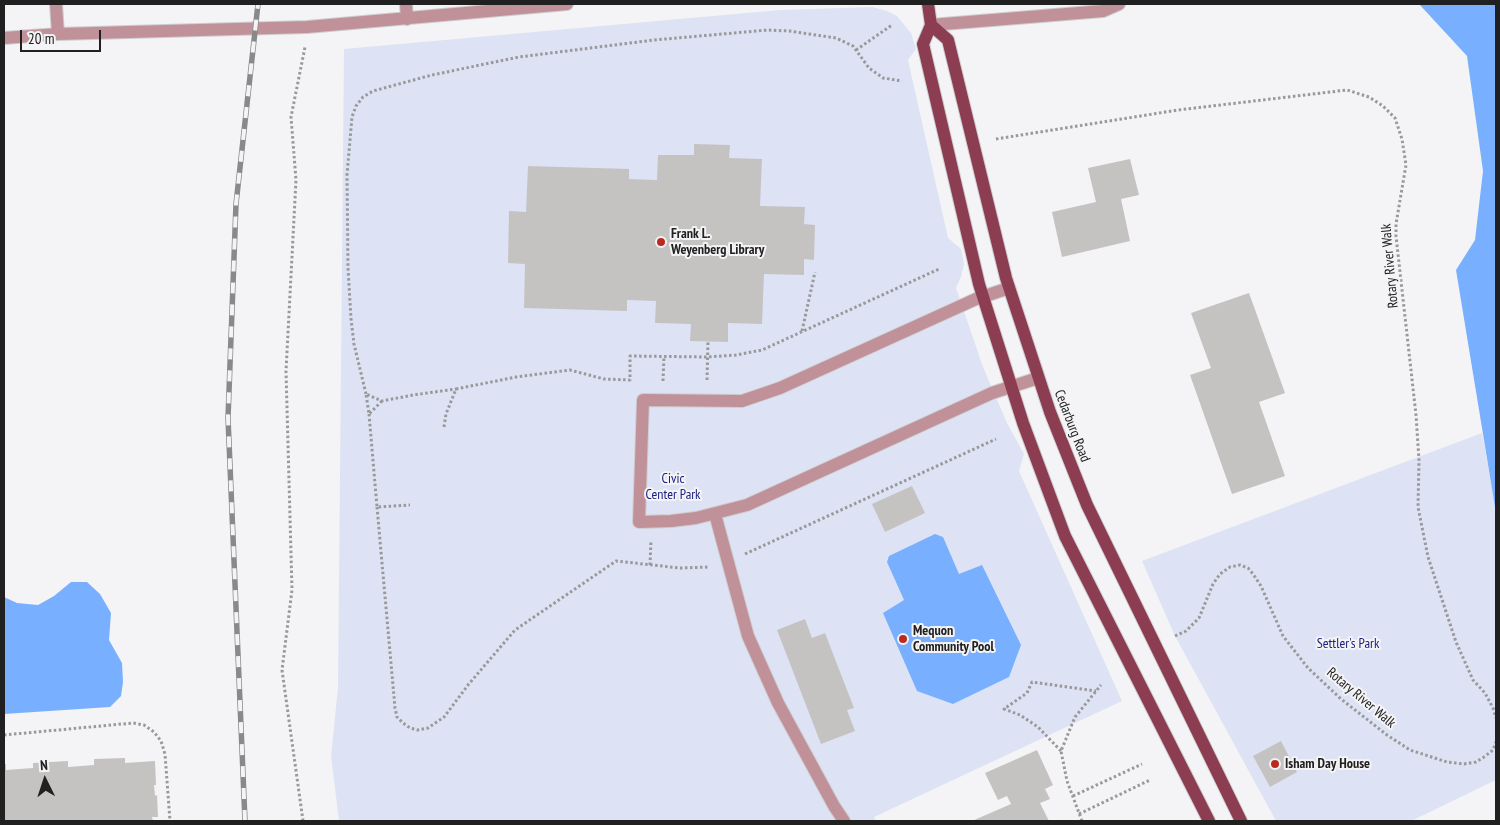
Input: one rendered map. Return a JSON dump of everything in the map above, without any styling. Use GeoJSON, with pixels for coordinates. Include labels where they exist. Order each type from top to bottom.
{"type":"FeatureCollection","features":[{"type":"Feature","properties":{"kind":"main road"},"geometry":{"type":"LineString","coordinates":[[928,4],[931,25],[923,44],[973,261],[1023,422],[1065,536],[1210,821]]}},
{"type":"Feature","properties":{"kind":"main road","name":"Cedarburg Road"},"geometry":{"type":"LineString","coordinates":[[931,25],[948,40],[1009,288],[1038,378],[1087,505],[1241,821]]}},
{"type":"Feature","properties":{"kind":"street"},"geometry":{"type":"LineString","coordinates":[[56,4],[58,34]]}},
{"type":"Feature","properties":{"kind":"street"},"geometry":{"type":"LineString","coordinates":[[406,4],[407,19]]}},
{"type":"Feature","properties":{"kind":"street"},"geometry":{"type":"LineString","coordinates":[[4,38],[58,34],[307,27],[566,4]]}},
{"type":"Feature","properties":{"kind":"street"},"geometry":{"type":"LineString","coordinates":[[931,25],[1103,11],[1119,4]]}},
{"type":"Feature","properties":{"kind":"street"},"geometry":{"type":"LineString","coordinates":[[1009,288],[983,296],[780,388],[742,401],[643,400],[639,522],[671,521],[715,514],[747,505],[992,393],[1038,378]]}},
{"type":"Feature","properties":{"kind":"street"},"geometry":{"type":"LineString","coordinates":[[715,514],[748,636],[778,702],[844,821]]}},
{"type":"Feature","properties":{"kind":"path"},"geometry":{"type":"LineString","coordinates":[[856,50],[892,26]]}},
{"type":"Feature","properties":{"kind":"path"},"geometry":{"type":"LineString","coordinates":[[712,566],[680,568],[616,562],[515,630],[468,685],[444,717],[428,728],[418,730],[410,728],[397,717],[391,682],[369,414],[354,344],[351,319],[347,210],[350,131],[356,106],[362,97],[373,91],[501,61],[654,40],[768,30],[836,38],[853,46],[869,68],[883,78],[902,81]]}},
{"type":"Feature","properties":{"kind":"path"},"geometry":{"type":"LineString","coordinates":[[303,821],[282,670],[292,590],[286,371],[296,180],[291,118],[304,51]]}},
{"type":"Feature","properties":{"kind":"path","name":"Rotary River Walk"},"geometry":{"type":"LineString","coordinates":[[996,139],[1178,110],[1347,90],[1369,97],[1383,106],[1395,118],[1402,138],[1406,165],[1396,224],[1396,236],[1416,415],[1419,460],[1418,507],[1428,557],[1456,642],[1472,680],[1484,693],[1493,708],[1496,718]]}},
{"type":"Feature","properties":{"kind":"path"},"geometry":{"type":"LineString","coordinates":[[369,414],[382,401],[516,377],[570,370],[604,379],[630,380],[630,356],[707,357],[736,355],[762,350],[939,269]]}},
{"type":"Feature","properties":{"kind":"path"},"geometry":{"type":"LineString","coordinates":[[802,332],[815,272]]}},
{"type":"Feature","properties":{"kind":"path"},"geometry":{"type":"LineString","coordinates":[[707,380],[708,341]]}},
{"type":"Feature","properties":{"kind":"path"},"geometry":{"type":"LineString","coordinates":[[444,427],[446,414],[456,388]]}},
{"type":"Feature","properties":{"kind":"path"},"geometry":{"type":"LineString","coordinates":[[366,394],[382,401]]}},
{"type":"Feature","properties":{"kind":"path"},"geometry":{"type":"LineString","coordinates":[[742,555],[996,439]]}},
{"type":"Feature","properties":{"kind":"path"},"geometry":{"type":"LineString","coordinates":[[377,507],[410,504]]}},
{"type":"Feature","properties":{"kind":"path","name":"Rotary River Walk"},"geometry":{"type":"LineString","coordinates":[[1175,636],[1186,631],[1199,618],[1213,584],[1220,574],[1230,567],[1240,565],[1248,568],[1260,586],[1283,636],[1308,668],[1341,699],[1387,735],[1410,750],[1447,762],[1464,764],[1476,762],[1484,757],[1493,750],[1496,742]]}},
{"type":"Feature","properties":{"kind":"path"},"geometry":{"type":"LineString","coordinates":[[1082,821],[1067,781],[1061,752],[1038,727],[1020,715],[1004,709],[1027,693],[1032,682],[1096,691]]}},
{"type":"Feature","properties":{"kind":"path"},"geometry":{"type":"LineString","coordinates":[[1061,752],[1074,717],[1101,685]]}},
{"type":"Feature","properties":{"kind":"path"},"geometry":{"type":"LineString","coordinates":[[4,735],[133,723],[144,725],[154,732],[161,741],[165,754],[170,821]]}},
{"type":"Feature","properties":{"kind":"path"},"geometry":{"type":"LineString","coordinates":[[1072,796],[1142,764]]}},
{"type":"Feature","properties":{"kind":"path"},"geometry":{"type":"LineString","coordinates":[[1079,814],[1150,780]]}},
{"type":"Feature","properties":{"kind":"green space","name":"Civic Center Park"},"geometry":{"type":"Polygon","coordinates":[[[872,7],[897,16],[911,33],[916,49],[908,60],[948,238],[961,249],[964,264],[956,288],[983,367],[1007,423],[1024,454],[1019,471],[1122,701],[874,817],[876,821],[339,821],[331,756],[338,688],[344,49],[780,10],[872,7]]]}},
{"type":"Feature","properties":{"kind":"green space","name":"Settler's Park"},"geometry":{"type":"Polygon","coordinates":[[[1482,433],[1496,510],[1496,780],[1411,821],[1276,821],[1175,636],[1142,561],[1482,433]]]}},
{"type":"Feature","properties":{"kind":"water"},"geometry":{"type":"Polygon","coordinates":[[[1419,4],[1496,4],[1496,513],[1456,270],[1475,240],[1483,171],[1467,56],[1419,4]]]}},
{"type":"Feature","properties":{"kind":"water"},"geometry":{"type":"Polygon","coordinates":[[[935,534],[943,537],[959,574],[982,565],[1021,645],[1009,677],[953,704],[917,691],[883,613],[904,600],[887,562],[889,556],[935,534]]]}},
{"type":"Feature","properties":{"kind":"water"},"geometry":{"type":"Polygon","coordinates":[[[71,582],[87,582],[100,594],[111,613],[109,640],[122,663],[123,682],[121,696],[110,707],[4,714],[4,597],[17,603],[38,605],[54,596],[71,582]]]}},
{"type":"Feature","properties":{"kind":"building","name":"Frank L. Weyenberg Library"},"geometry":{"type":"Polygon","coordinates":[[[694,144],[730,145],[729,158],[762,159],[760,206],[805,207],[804,224],[815,225],[814,260],[804,259],[804,275],[764,274],[762,324],[728,323],[728,342],[690,341],[691,324],[655,323],[656,301],[627,300],[627,311],[524,308],[525,264],[508,263],[509,211],[526,212],[528,166],[629,169],[629,179],[657,180],[658,155],[694,155],[694,144]]]}},
{"type":"Feature","properties":{"kind":"building"},"geometry":{"type":"Polygon","coordinates":[[[1130,159],[1139,195],[1121,199],[1130,241],[1062,257],[1052,212],[1096,202],[1088,168],[1130,159]]]}},
{"type":"Feature","properties":{"kind":"building"},"geometry":{"type":"Polygon","coordinates":[[[1249,293],[1285,393],[1259,402],[1285,476],[1232,494],[1190,375],[1211,368],[1191,313],[1249,293]]]}},
{"type":"Feature","properties":{"kind":"building"},"geometry":{"type":"Polygon","coordinates":[[[912,486],[925,513],[885,532],[872,504],[912,486]]]}},
{"type":"Feature","properties":{"kind":"building"},"geometry":{"type":"Polygon","coordinates":[[[805,619],[812,638],[825,633],[854,708],[847,710],[855,731],[821,744],[777,630],[805,619]]]}},
{"type":"Feature","properties":{"kind":"building","name":"Isham Day House"},"geometry":{"type":"Polygon","coordinates":[[[1281,741],[1297,772],[1270,787],[1253,756],[1281,741]]]}},
{"type":"Feature","properties":{"kind":"building"},"geometry":{"type":"Polygon","coordinates":[[[1037,750],[1053,785],[1045,789],[1050,799],[1040,803],[1049,821],[972,821],[1011,804],[1007,796],[998,800],[985,773],[1037,750]]]}},
{"type":"Feature","properties":{"kind":"building"},"geometry":{"type":"Polygon","coordinates":[[[125,758],[125,763],[155,761],[156,785],[154,785],[155,796],[157,795],[158,817],[152,817],[153,821],[4,821],[4,764],[6,764],[6,770],[33,768],[33,763],[68,761],[68,767],[94,765],[94,759],[125,758]]]}},
{"type":"Feature","properties":{"kind":"railway"},"geometry":{"type":"LineString","coordinates":[[245,821],[228,418],[236,204],[258,4]]}},
{"type":"Feature","properties":{"kind":"place","name":"Frank L. Weyenberg Library"},"geometry":{"type":"Point","coordinates":[661,242]}},
{"type":"Feature","properties":{"kind":"place","name":"Mequon Community Pool"},"geometry":{"type":"Point","coordinates":[903,639]}},
{"type":"Feature","properties":{"kind":"place","name":"Isham Day House"},"geometry":{"type":"Point","coordinates":[1275,764]}}]}
